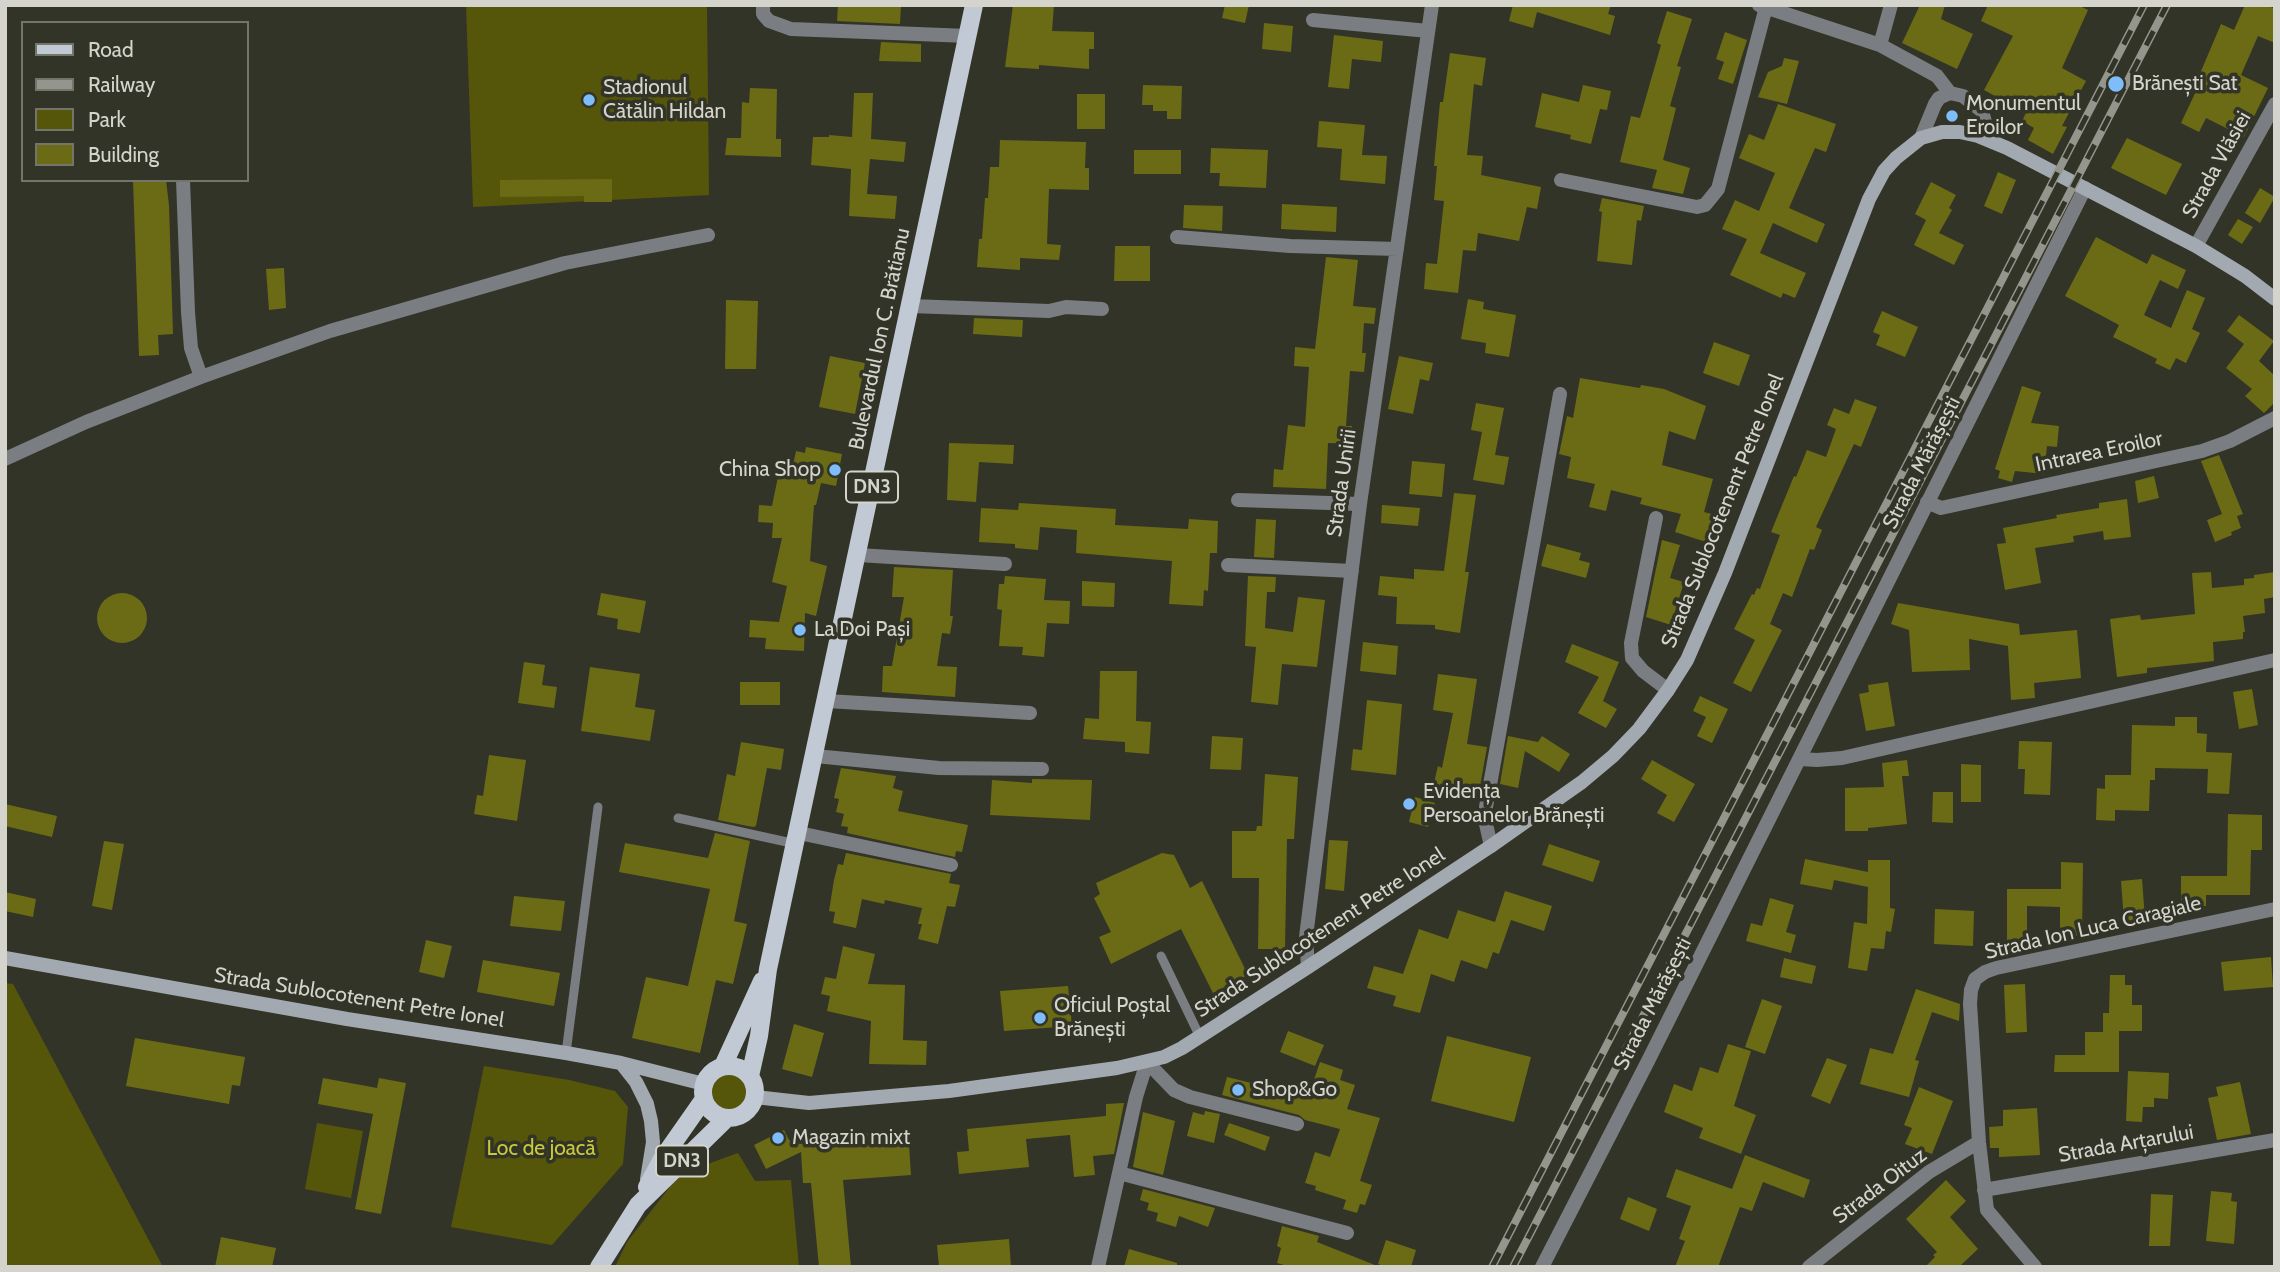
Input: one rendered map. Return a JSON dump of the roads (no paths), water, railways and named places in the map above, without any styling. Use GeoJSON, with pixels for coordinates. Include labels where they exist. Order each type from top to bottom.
{"type":"FeatureCollection","features":[{"type":"Feature","properties":{"kind":"main road","name":"Bulevardul Ion C. Brătianu"},"geometry":{"type":"LineString","coordinates":[[750,1076],[759,1036],[768,969],[974,5]]}},
{"type":"Feature","properties":{"kind":"main road","name":"Strada Sublocotenent Petre Ionel"},"geometry":{"type":"LineString","coordinates":[[755,1097],[809,1103],[869,1098],[1038,1080],[1147,1062],[1182,1048],[1308,967],[1554,803],[1613,756],[1639,729],[1686,660],[1712,605],[1869,200],[1895,158],[1921,138],[1952,131],[1990,140],[2196,246],[2274,297]]}},
{"type":"Feature","properties":{"kind":"main road","name":"Strada Sublocotenent Petre Ionel"},"geometry":{"type":"LineString","coordinates":[[5,958],[347,1019],[621,1063],[704,1092]]}},
{"type":"Feature","properties":{"kind":"main road","name":"Bulevardul Ion C. Brătianu"},"geometry":{"type":"LineString","coordinates":[[723,1066],[768,969]]}},
{"type":"Feature","properties":{"kind":"main road"},"geometry":{"type":"LineString","coordinates":[[621,1063],[641,1093],[651,1121],[653,1142],[650,1163],[638,1205]]}},
{"type":"Feature","properties":{"kind":"main road"},"geometry":{"type":"LineString","coordinates":[[723,1066],[738,1067],[750,1076],[755,1097],[748,1110],[727,1118],[713,1112],[704,1092],[708,1076],[723,1066]]}},
{"type":"Feature","properties":{"kind":"main road","name":"DN3"},"geometry":{"type":"LineString","coordinates":[[599,1267],[704,1092]]}},
{"type":"Feature","properties":{"kind":"main road","name":"DN3"},"geometry":{"type":"LineString","coordinates":[[638,1205],[727,1118]]}},
{"type":"Feature","properties":{"kind":"street"},"geometry":{"type":"LineString","coordinates":[[763,5],[762,14],[769,21],[791,29],[968,36]]}},
{"type":"Feature","properties":{"kind":"street","name":"Strada Unirii"},"geometry":{"type":"LineString","coordinates":[[1308,967],[1306,937],[1360,504],[1432,5]]}},
{"type":"Feature","properties":{"kind":"street"},"geometry":{"type":"LineString","coordinates":[[1880,45],[1891,5]]}},
{"type":"Feature","properties":{"kind":"street"},"geometry":{"type":"LineString","coordinates":[[1561,180],[1697,207],[1705,205],[1718,189],[1763,6],[1880,45],[1937,76],[1950,93],[1963,96],[1982,111],[1990,140]]}},
{"type":"Feature","properties":{"kind":"street"},"geometry":{"type":"LineString","coordinates":[[1313,20],[1428,31]]}},
{"type":"Feature","properties":{"kind":"street","name":"Strada Sublocotenent Petre Ionel"},"geometry":{"type":"LineString","coordinates":[[1921,138],[1935,104],[1939,98],[1950,93]]}},
{"type":"Feature","properties":{"kind":"street","name":"Strada Vlăsiei"},"geometry":{"type":"LineString","coordinates":[[2196,246],[2275,104]]}},
{"type":"Feature","properties":{"kind":"street"},"geometry":{"type":"LineString","coordinates":[[183,182],[191,348],[201,377]]}},
{"type":"Feature","properties":{"kind":"street","name":"Strada Mărășești"},"geometry":{"type":"LineString","coordinates":[[1542,1267],[1800,759],[2085,188]]}},
{"type":"Feature","properties":{"kind":"street"},"geometry":{"type":"LineString","coordinates":[[5,459],[86,422],[330,331],[565,262],[708,234]]}},
{"type":"Feature","properties":{"kind":"street"},"geometry":{"type":"LineString","coordinates":[[1177,237],[1290,246],[1397,249]]}},
{"type":"Feature","properties":{"kind":"street"},"geometry":{"type":"LineString","coordinates":[[910,306],[1049,311],[1066,307],[1102,309]]}},
{"type":"Feature","properties":{"kind":"street"},"geometry":{"type":"LineString","coordinates":[[1491,846],[1486,824],[1486,807],[1560,394]]}},
{"type":"Feature","properties":{"kind":"street","name":"Intrarea Eroilor"},"geometry":{"type":"LineString","coordinates":[[1927,502],[1941,508],[2202,451],[2230,441],[2275,418]]}},
{"type":"Feature","properties":{"kind":"street"},"geometry":{"type":"LineString","coordinates":[[1238,500],[1360,504]]}},
{"type":"Feature","properties":{"kind":"street"},"geometry":{"type":"LineString","coordinates":[[1656,518],[1631,643],[1632,658],[1643,671],[1668,690]]}},
{"type":"Feature","properties":{"kind":"street"},"geometry":{"type":"LineString","coordinates":[[858,555],[1005,564]]}},
{"type":"Feature","properties":{"kind":"street"},"geometry":{"type":"LineString","coordinates":[[1228,565],[1352,571]]}},
{"type":"Feature","properties":{"kind":"street"},"geometry":{"type":"LineString","coordinates":[[1800,759],[1842,758],[2275,660]]}},
{"type":"Feature","properties":{"kind":"street"},"geometry":{"type":"LineString","coordinates":[[827,701],[1030,713]]}},
{"type":"Feature","properties":{"kind":"street"},"geometry":{"type":"LineString","coordinates":[[815,756],[939,768],[1042,769]]}},
{"type":"Feature","properties":{"kind":"street"},"geometry":{"type":"LineString","coordinates":[[797,839],[951,865]]}},
{"type":"Feature","properties":{"kind":"street","name":"Strada Ion Luca Caragiale"},"geometry":{"type":"LineString","coordinates":[[2035,1267],[1987,1210],[1979,1142],[1970,1004],[1975,979],[1996,968],[2275,909]]}},
{"type":"Feature","properties":{"kind":"street"},"geometry":{"type":"LineString","coordinates":[[1098,1267],[1136,1097],[1147,1062],[1174,1090],[1189,1097],[1297,1125]]}},
{"type":"Feature","properties":{"kind":"street","name":"Strada Arțarului"},"geometry":{"type":"LineString","coordinates":[[1983,1190],[2275,1140]]}},
{"type":"Feature","properties":{"kind":"street","name":"Strada Oituz"},"geometry":{"type":"LineString","coordinates":[[1809,1267],[1928,1172],[1979,1142]]}},
{"type":"Feature","properties":{"kind":"street"},"geometry":{"type":"LineString","coordinates":[[1119,1173],[1347,1233]]}},
{"type":"Feature","properties":{"kind":"lane"},"geometry":{"type":"LineString","coordinates":[[566,1053],[598,807]]}},
{"type":"Feature","properties":{"kind":"lane"},"geometry":{"type":"LineString","coordinates":[[678,818],[797,839]]}},
{"type":"Feature","properties":{"kind":"lane"},"geometry":{"type":"LineString","coordinates":[[1161,956],[1200,1037]]}},
{"type":"Feature","properties":{"kind":"railway"},"geometry":{"type":"LineString","coordinates":[[1492,1267],[2144,5]]}},
{"type":"Feature","properties":{"kind":"railway"},"geometry":{"type":"LineString","coordinates":[[1513,1267],[2167,5]]}},
{"type":"Feature","properties":{"kind":"place","name":"Brănești Sat"},"geometry":{"type":"Point","coordinates":[2116,84]}},
{"type":"Feature","properties":{"kind":"place","name":"Stadionul Cătălin Hildan"},"geometry":{"type":"Point","coordinates":[589,100]}},
{"type":"Feature","properties":{"kind":"place","name":"Monumentul Eroilor"},"geometry":{"type":"Point","coordinates":[1952,116]}},
{"type":"Feature","properties":{"kind":"place","name":"China Shop"},"geometry":{"type":"Point","coordinates":[835,470]}},
{"type":"Feature","properties":{"kind":"place","name":"La Doi Pași"},"geometry":{"type":"Point","coordinates":[800,630]}},
{"type":"Feature","properties":{"kind":"place","name":"Evidența Persoanelor Brănești"},"geometry":{"type":"Point","coordinates":[1409,804]}},
{"type":"Feature","properties":{"kind":"place","name":"Oficiul Poștal Brănești"},"geometry":{"type":"Point","coordinates":[1040,1018]}},
{"type":"Feature","properties":{"kind":"place","name":"Shop&Go"},"geometry":{"type":"Point","coordinates":[1238,1090]}},
{"type":"Feature","properties":{"kind":"place","name":"Magazin mixt"},"geometry":{"type":"Point","coordinates":[778,1138]}},
{"type":"Feature","properties":{"kind":"park label","name":"Loc de joacă"},"geometry":{"type":"Point","coordinates":[541,1149]}}]}
